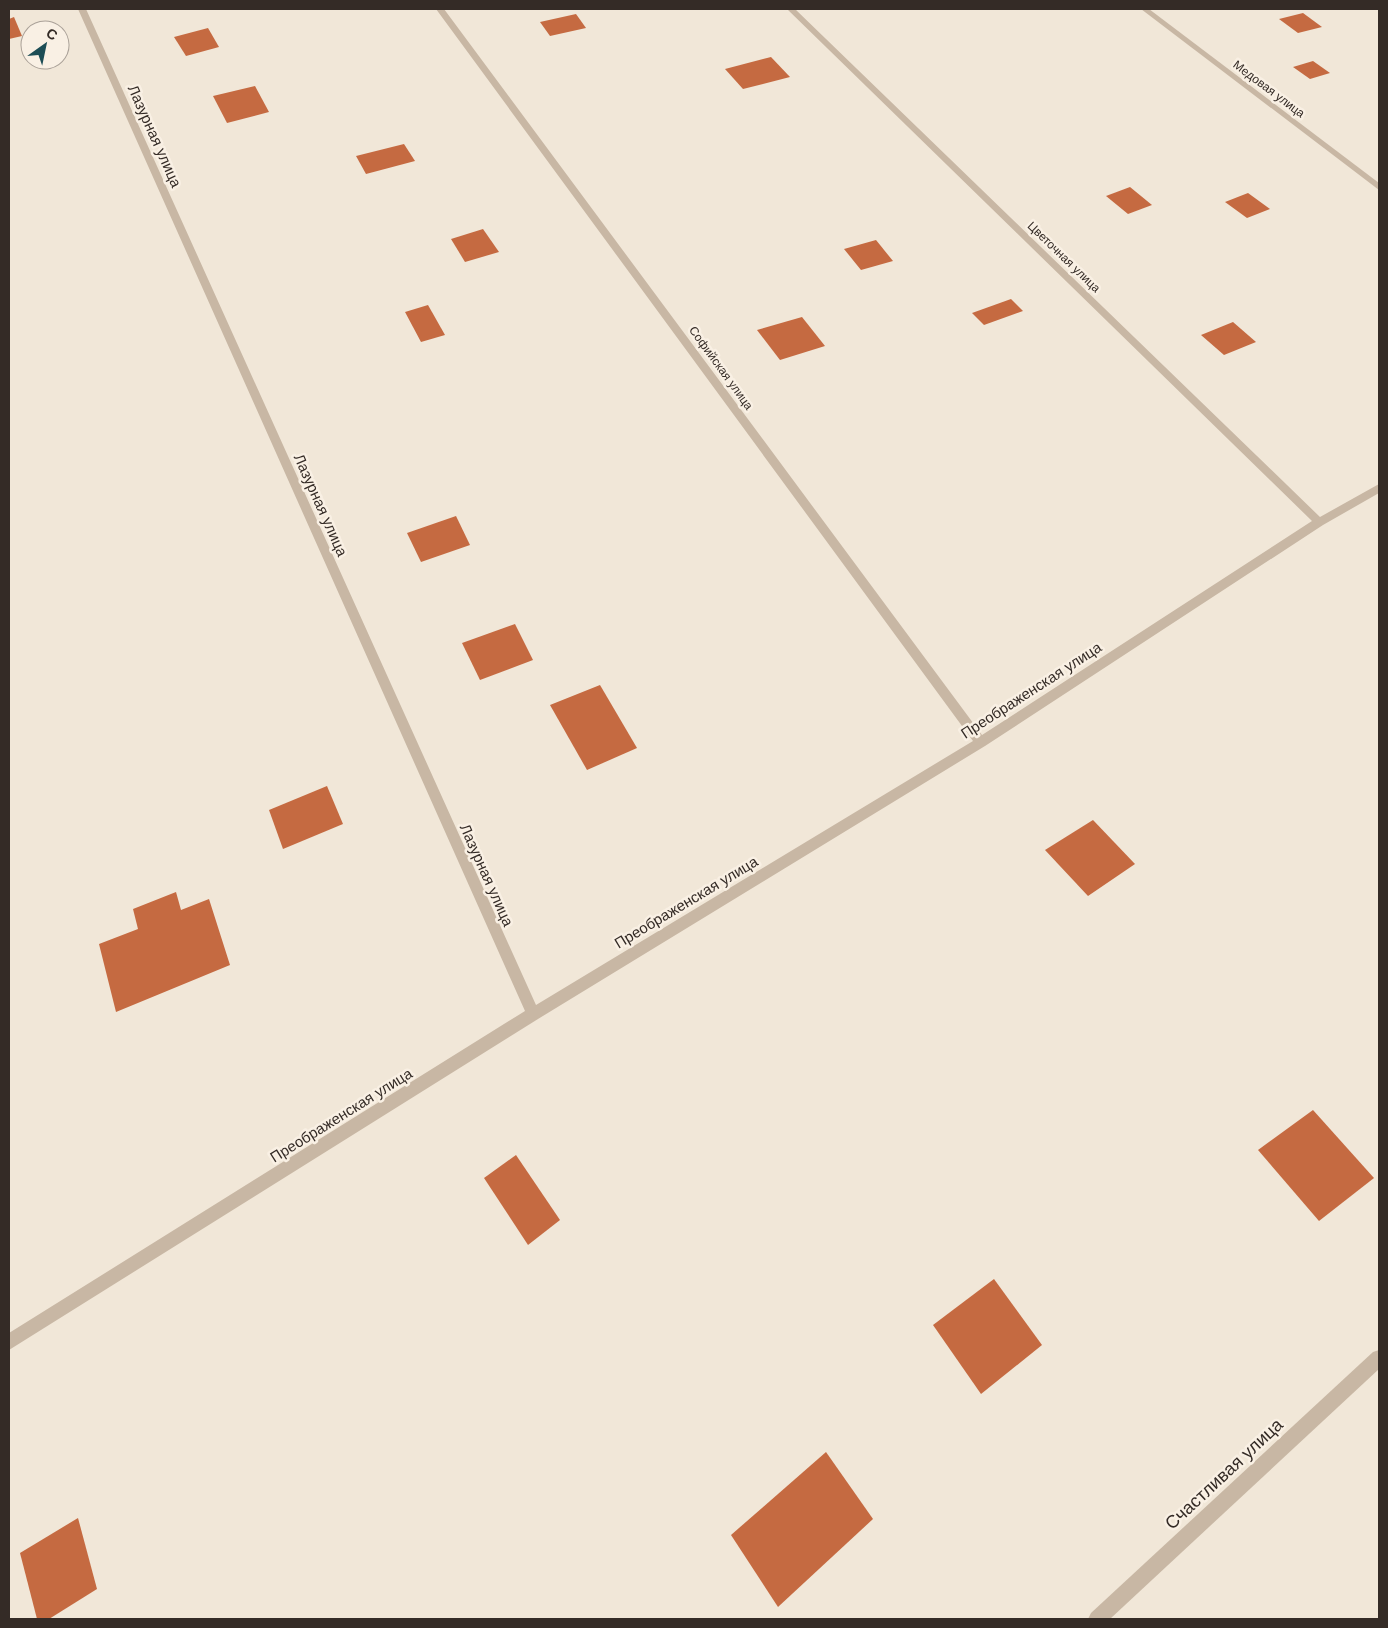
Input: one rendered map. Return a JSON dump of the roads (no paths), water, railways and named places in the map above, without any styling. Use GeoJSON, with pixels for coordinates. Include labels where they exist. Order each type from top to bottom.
{"type":"FeatureCollection","features":[{"type":"Feature","properties":{"kind":"street","name":"Лазурная улица"},"geometry":{"type":"LineString","coordinates":[[82,9],[533,1014]]}},
{"type":"Feature","properties":{"kind":"street","name":"Софийская улица"},"geometry":{"type":"LineString","coordinates":[[440,9],[981,742]]}},
{"type":"Feature","properties":{"kind":"street","name":"Цветочная улица"},"geometry":{"type":"LineString","coordinates":[[791,9],[1320,522]]}},
{"type":"Feature","properties":{"kind":"street","name":"Медовая улица"},"geometry":{"type":"LineString","coordinates":[[1145,9],[1379,187]]}},
{"type":"Feature","properties":{"kind":"street","name":"Преображенская улица"},"geometry":{"type":"LineString","coordinates":[[9,1342],[533,1014],[981,742],[1320,522],[1379,488]]}},
{"type":"Feature","properties":{"kind":"street","name":"Счастливая улица"},"geometry":{"type":"LineString","coordinates":[[1097,1619],[1379,1358]]}}]}
